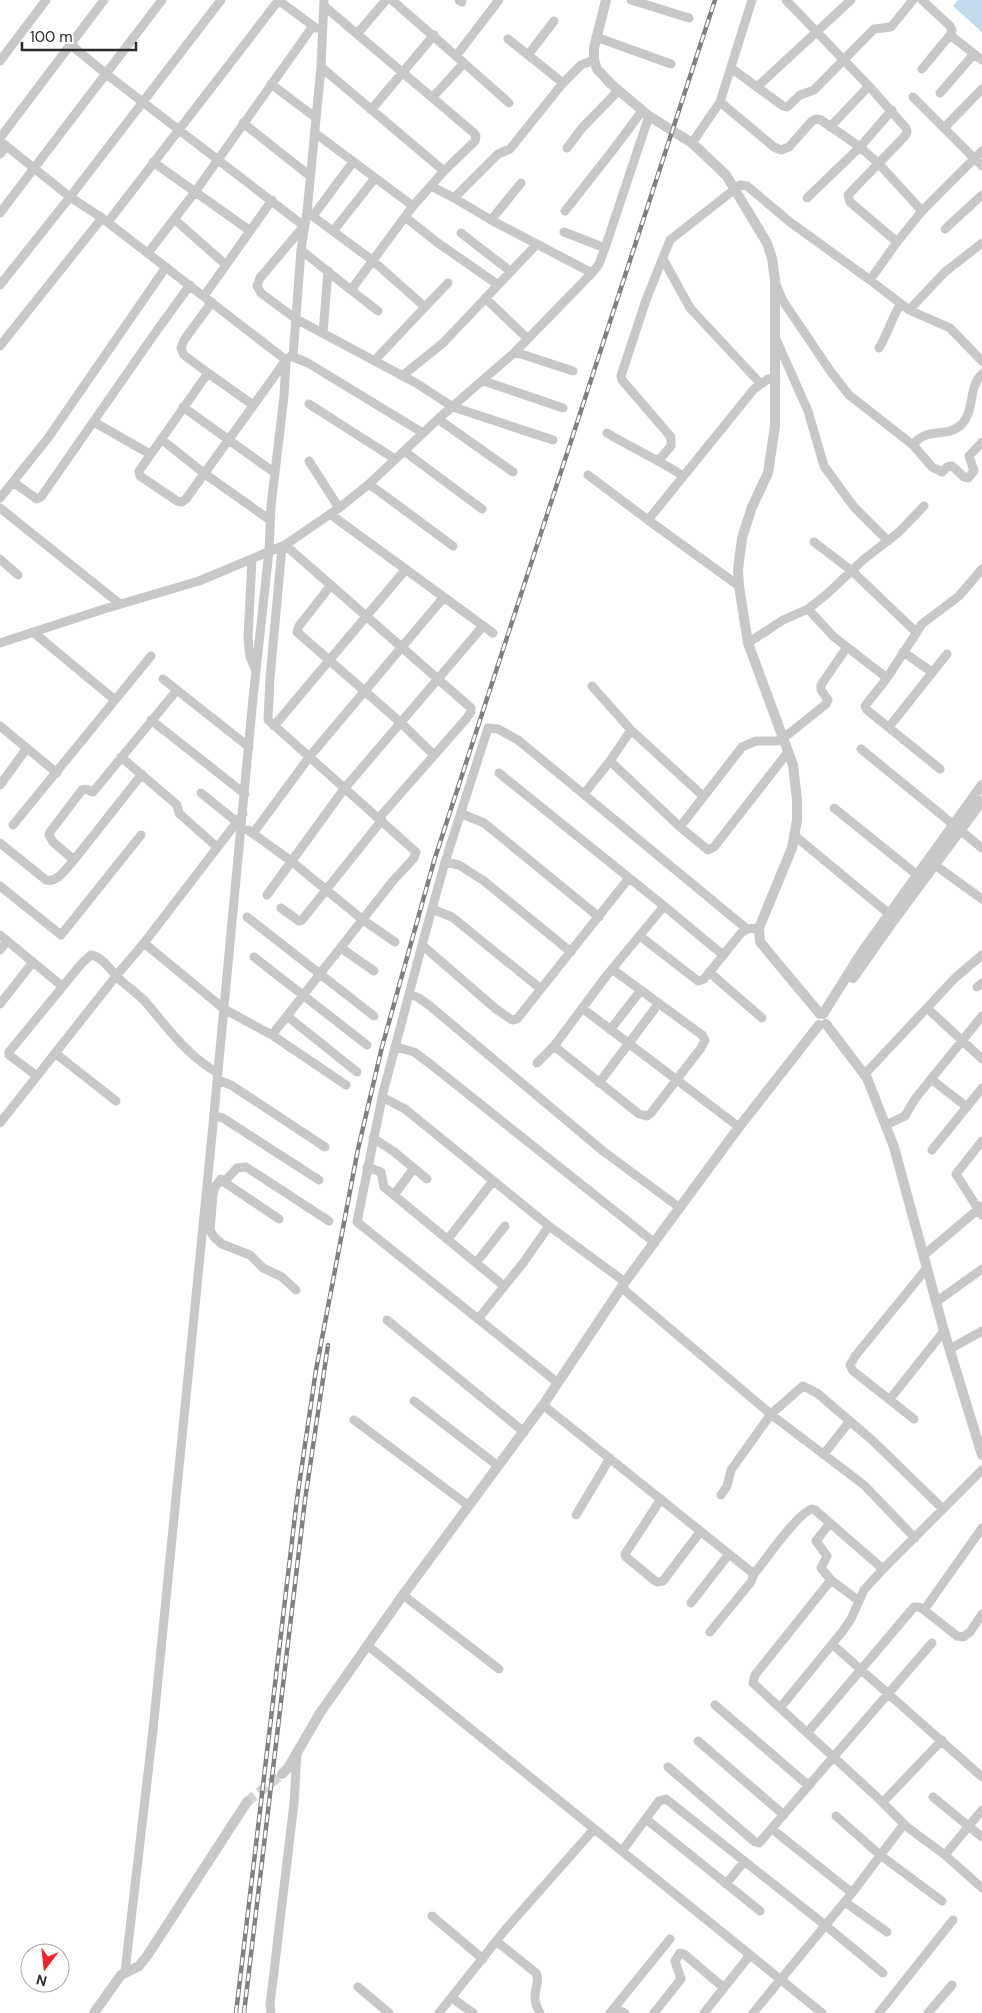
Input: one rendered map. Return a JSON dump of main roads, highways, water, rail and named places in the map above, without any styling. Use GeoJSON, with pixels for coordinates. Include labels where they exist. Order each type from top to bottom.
{"type":"FeatureCollection","features":[{"type":"Feature","properties":{"kind":"water"},"geometry":{"type":"Polygon","coordinates":[[[958,0],[982,0],[982,32],[953,6],[958,0]]]}},
{"type":"Feature","properties":{"kind":"tunnel"},"geometry":{"type":"LineString","coordinates":[[247,1802],[282,1774]]}},
{"type":"Feature","properties":{"kind":"railway"},"geometry":{"type":"LineString","coordinates":[[236,2013],[297,1499],[316,1370],[358,1149],[382,1047],[434,861],[715,0]]}},
{"type":"Feature","properties":{"kind":"railway"},"geometry":{"type":"LineString","coordinates":[[244,2013],[305,1500],[328,1345]]}}]}
